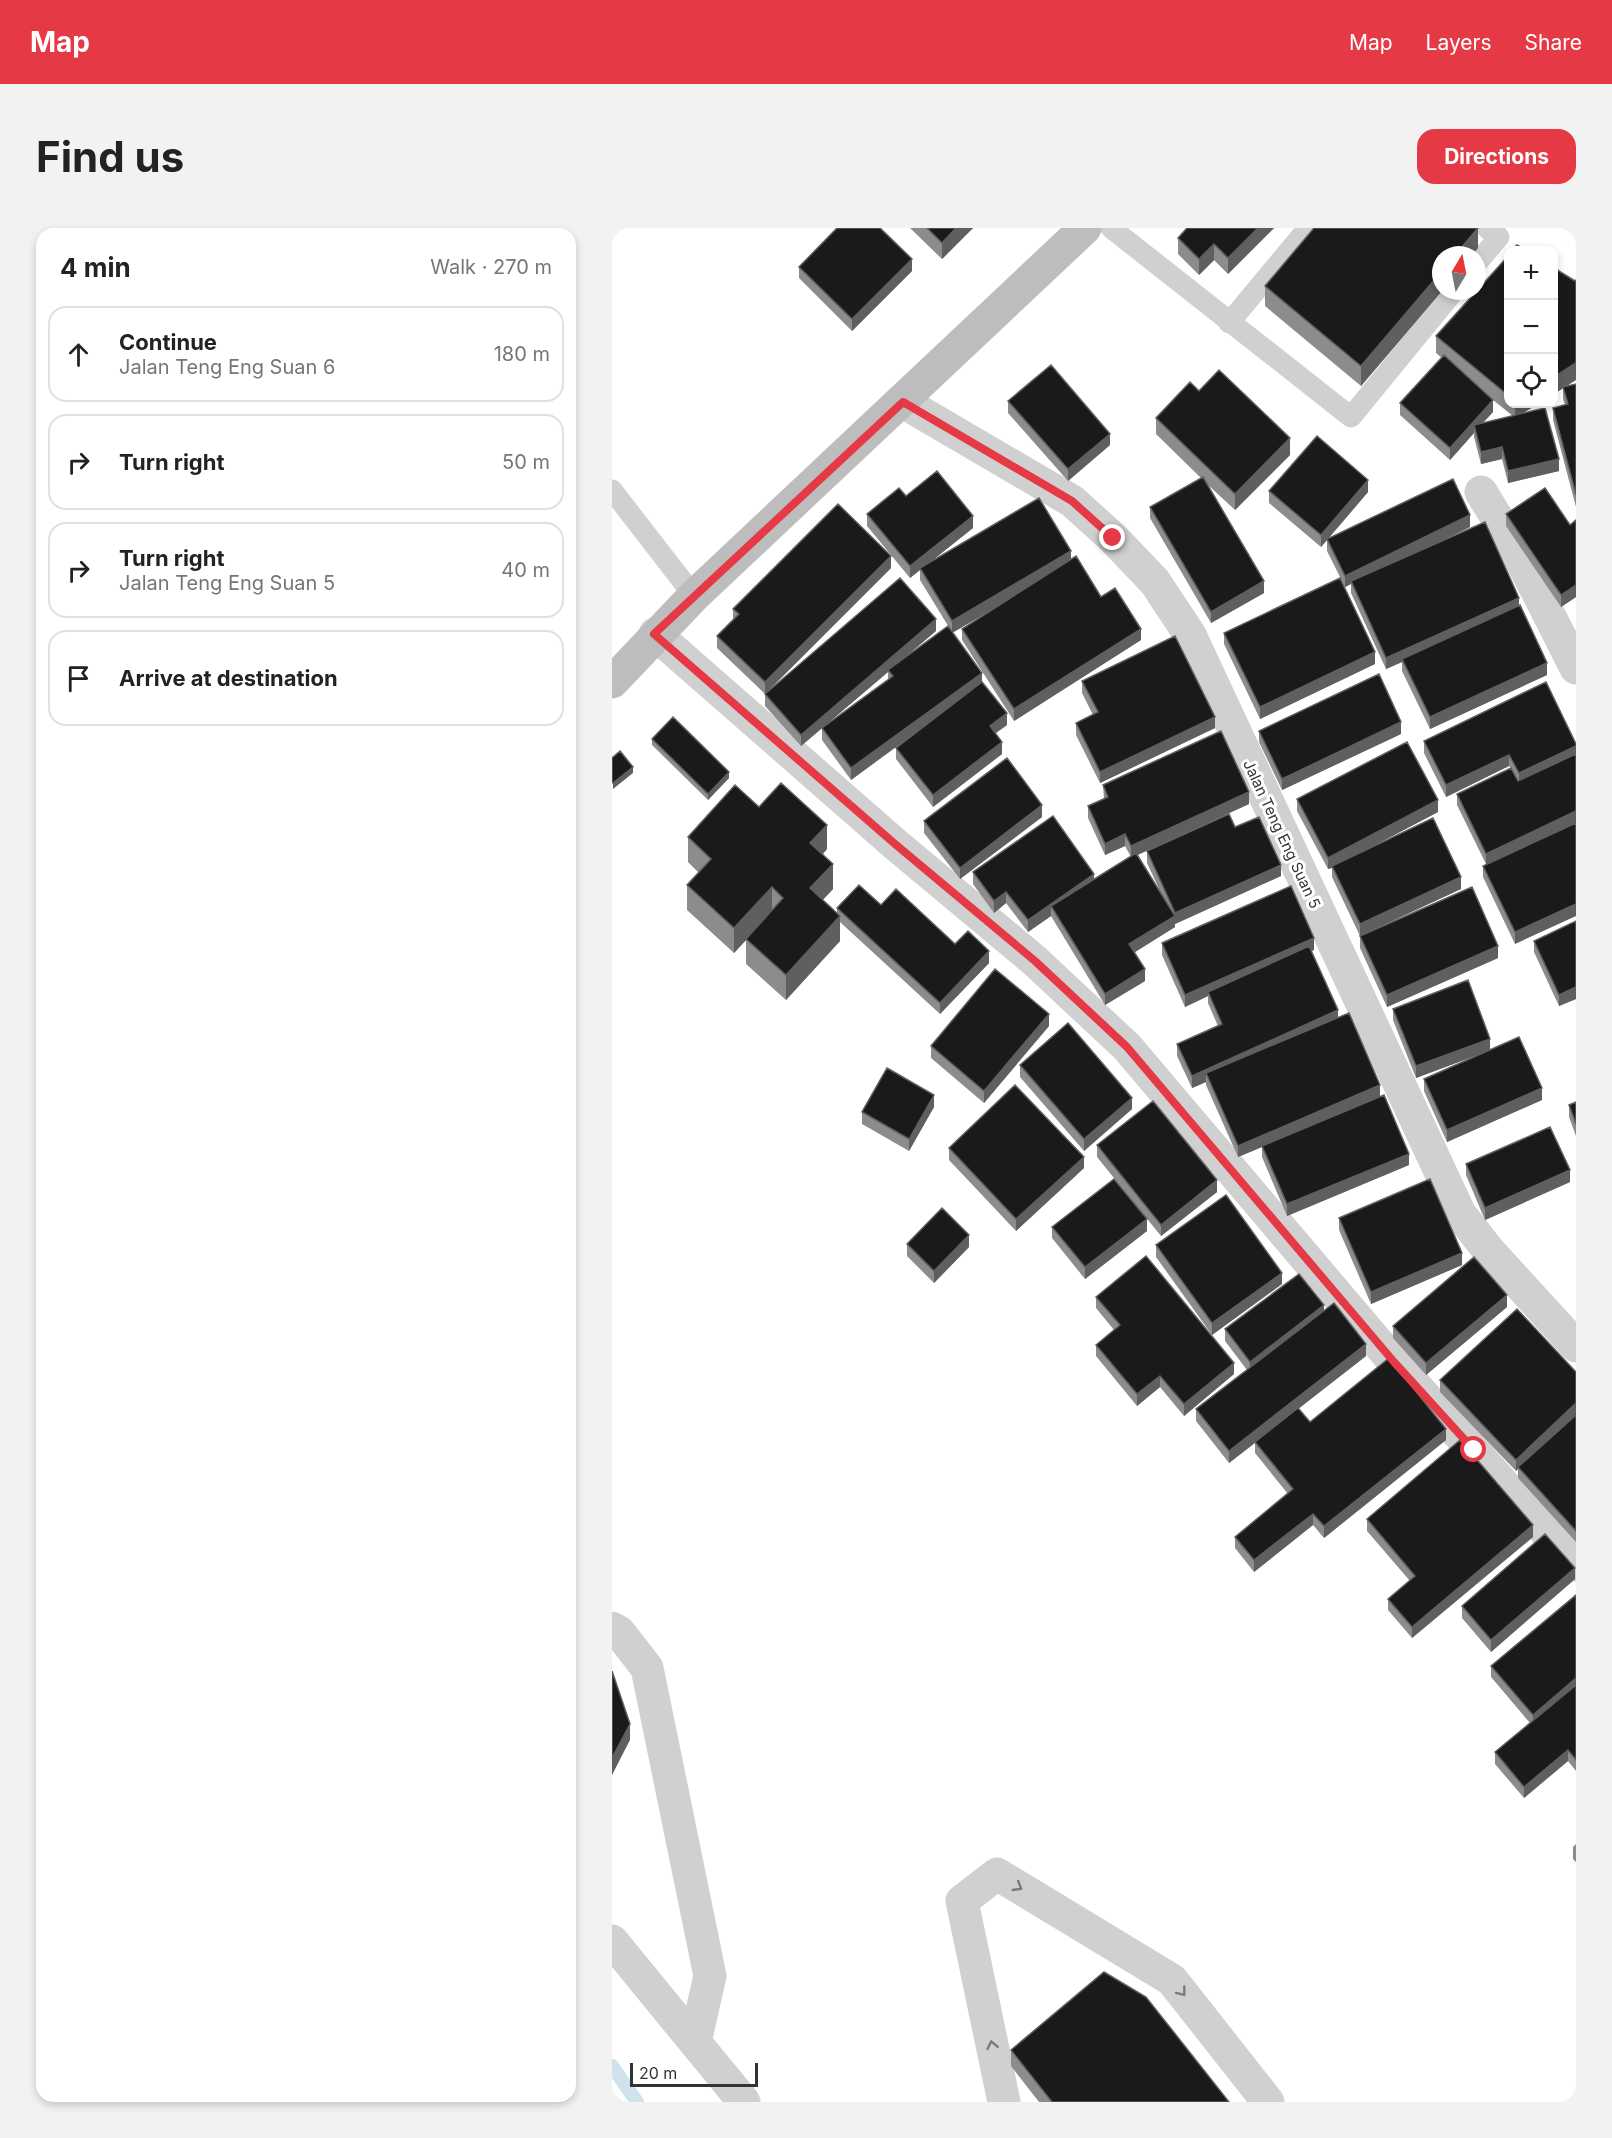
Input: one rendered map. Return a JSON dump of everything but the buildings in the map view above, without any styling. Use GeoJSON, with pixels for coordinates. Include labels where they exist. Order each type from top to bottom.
{"type":"FeatureCollection","features":[{"type":"Feature","properties":{"kind":"street"},"geometry":{"type":"LineString","coordinates":[[612,682],[654,634],[903,402],[1085,228]]}},
{"type":"Feature","properties":{"kind":"street","name":"Jalan Teng Eng Suan 5"},"geometry":{"type":"LineString","coordinates":[[903,402],[1072,501],[1113,538],[1155,582],[1190,635],[1440,1176],[1460,1214],[1489,1251],[1576,1346]]}},
{"type":"Feature","properties":{"kind":"street"},"geometry":{"type":"LineString","coordinates":[[1481,492],[1566,624],[1576,668]]}},
{"type":"Feature","properties":{"kind":"street"},"geometry":{"type":"LineString","coordinates":[[654,634],[895,844],[1035,961],[1127,1047],[1394,1362],[1576,1565]]}},
{"type":"Feature","properties":{"kind":"street"},"geometry":{"type":"LineString","coordinates":[[612,1628],[619,1632],[647,1668],[710,1976],[695,2042]]}},
{"type":"Feature","properties":{"kind":"street"},"geometry":{"type":"LineString","coordinates":[[1004,2102],[962,1901],[997,1874],[1172,1980],[1268,2102]]}},
{"type":"Feature","properties":{"kind":"street"},"geometry":{"type":"LineString","coordinates":[[612,1941],[744,2102]]}},
{"type":"Feature","properties":{"kind":"lane"},"geometry":{"type":"LineString","coordinates":[[1111,228],[1351,417],[1447,300]]}},
{"type":"Feature","properties":{"kind":"lane"},"geometry":{"type":"LineString","coordinates":[[1229,323],[1308,228]]}},
{"type":"Feature","properties":{"kind":"lane"},"geometry":{"type":"LineString","coordinates":[[1486,252],[1499,237],[1487,228]]}},
{"type":"Feature","properties":{"kind":"lane"},"geometry":{"type":"LineString","coordinates":[[612,489],[694,596]]}},
{"type":"Feature","properties":{"kind":"waterway"},"geometry":{"type":"LineString","coordinates":[[612,2066],[637,2102]]}},
{"type":"Feature","properties":{"kind":"route"},"geometry":{"type":"LineString","coordinates":[[1113,538],[1072,501],[903,402],[654,634],[895,844],[1035,961],[1127,1047],[1310,1260],[1394,1362],[1474,1450]]}}]}
